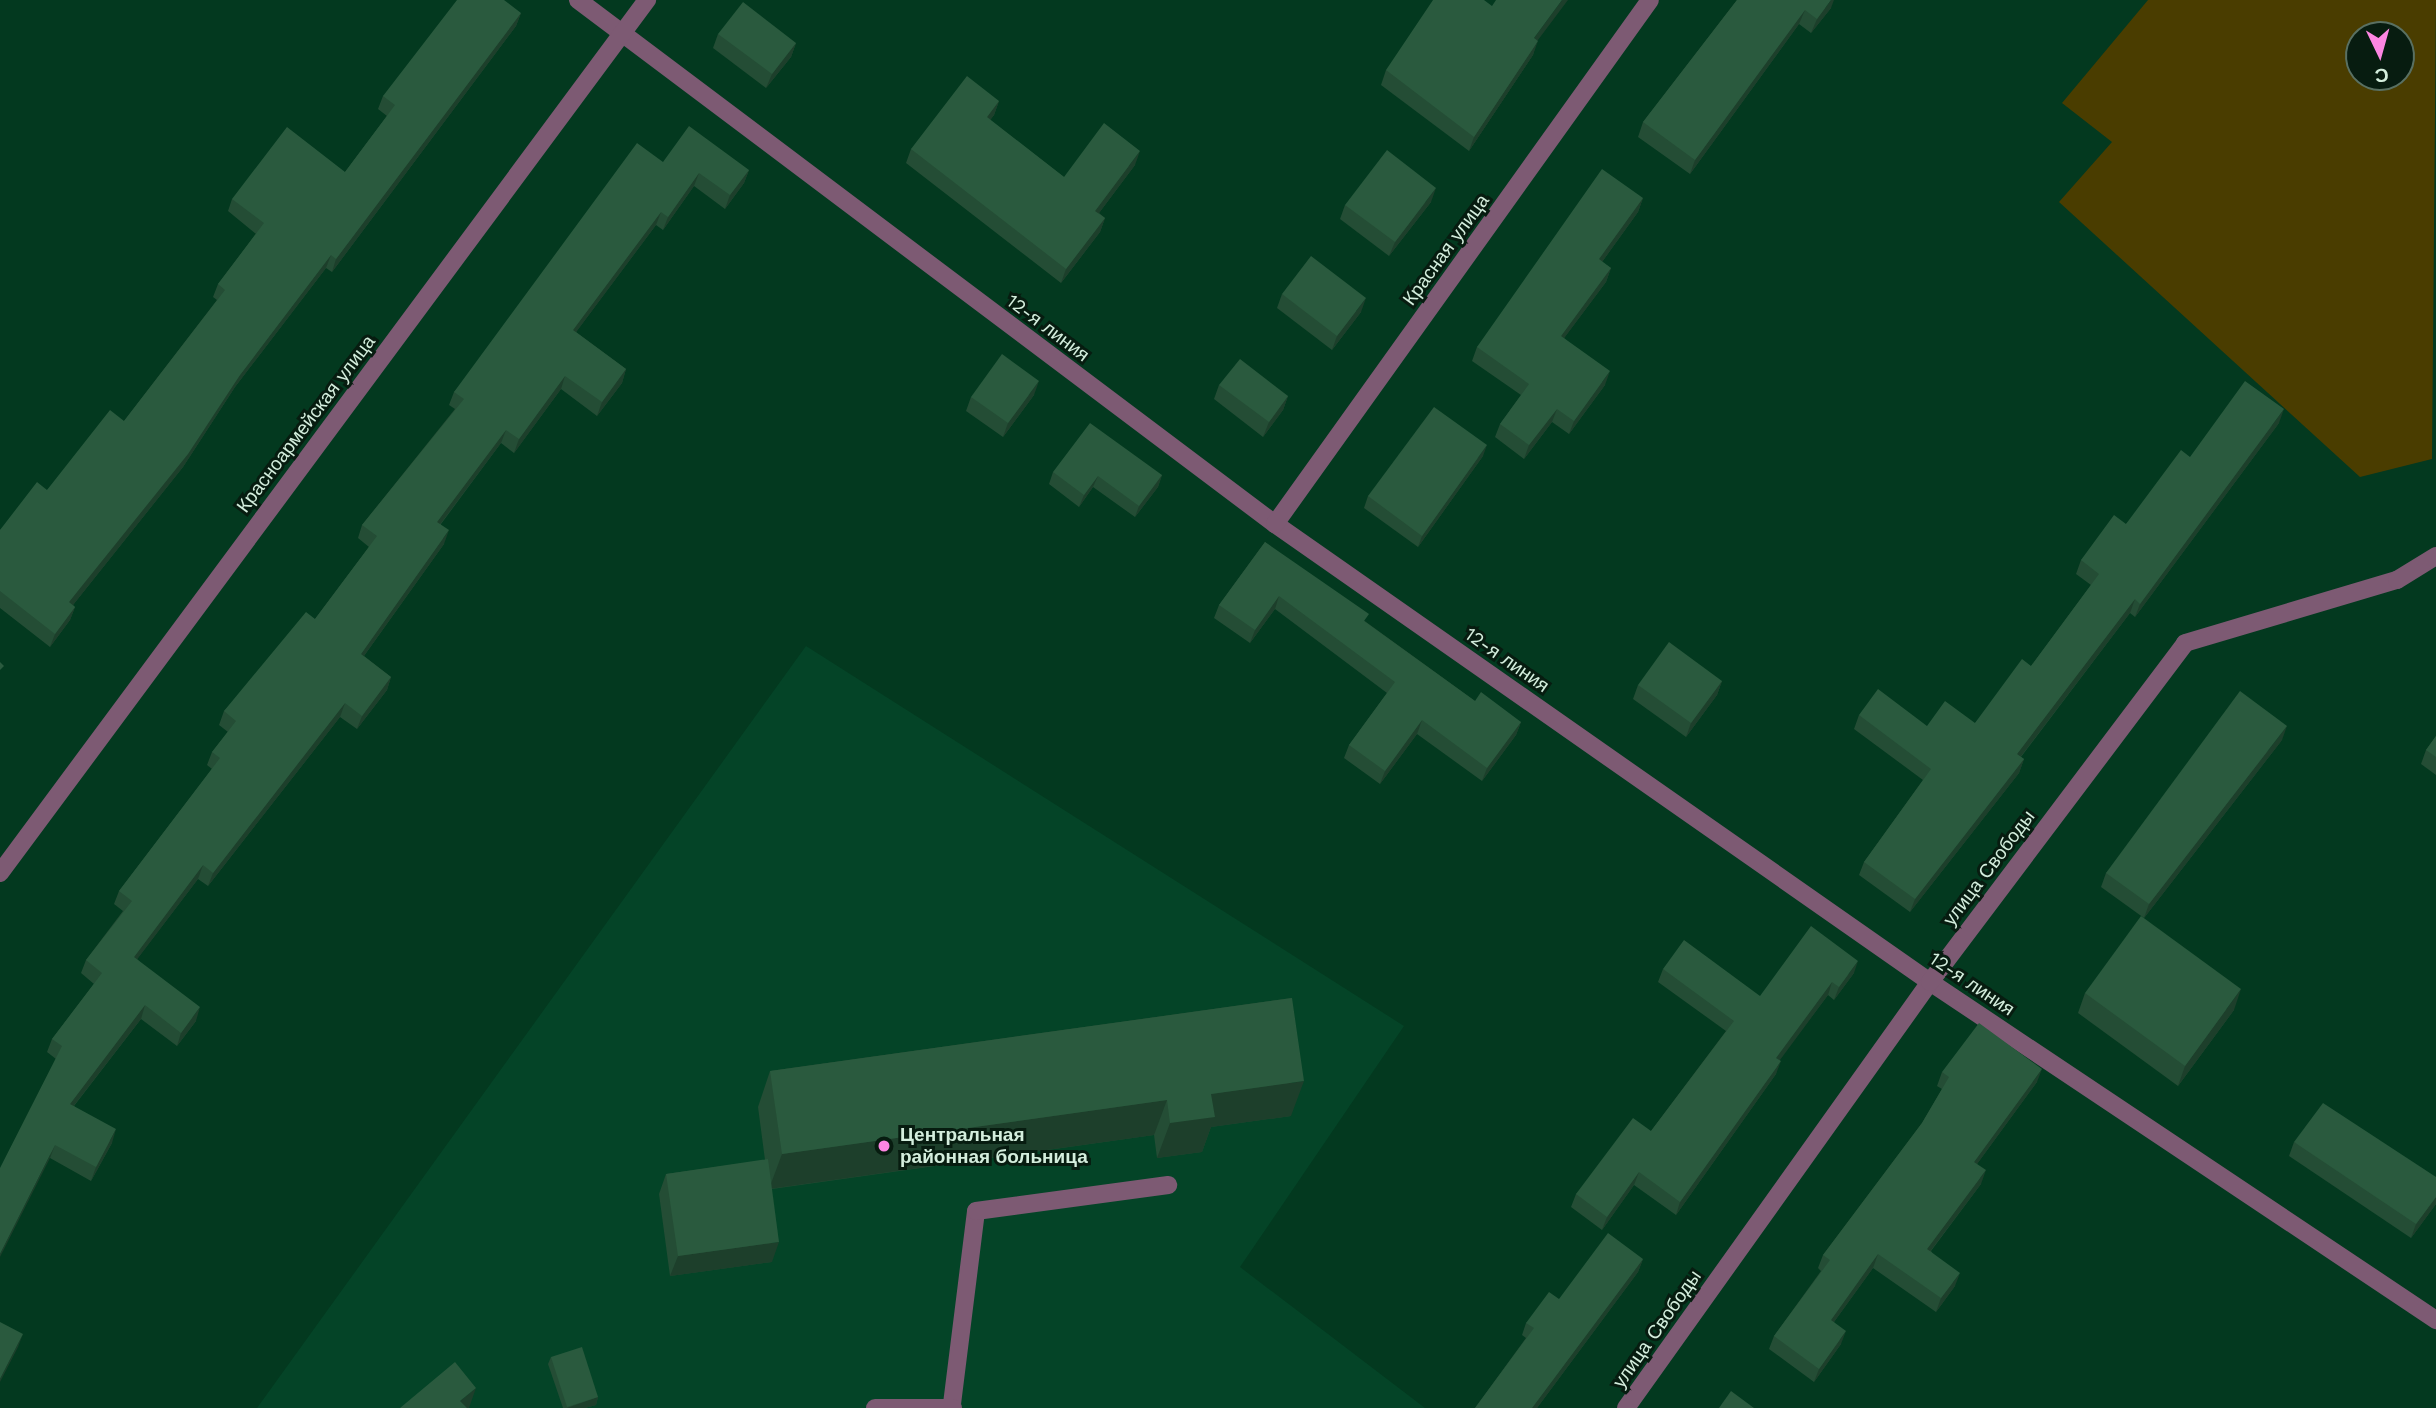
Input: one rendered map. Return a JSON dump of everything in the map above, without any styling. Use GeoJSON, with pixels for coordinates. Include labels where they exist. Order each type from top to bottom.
{"type":"FeatureCollection","features":[{"type":"Feature","properties":{"kind":"street","name":"12-я линия"},"geometry":{"type":"LineString","coordinates":[[578,0],[1275,524],[1930,982],[2436,1320]]}},
{"type":"Feature","properties":{"kind":"street","name":"Красноармейская улица"},"geometry":{"type":"LineString","coordinates":[[0,873],[647,0]]}},
{"type":"Feature","properties":{"kind":"street","name":"Красная улица"},"geometry":{"type":"LineString","coordinates":[[1275,524],[1650,0]]}},
{"type":"Feature","properties":{"kind":"street","name":"улица Свободы"},"geometry":{"type":"LineString","coordinates":[[1626,1408],[1930,982],[2185,643],[2397,580],[2436,556]]}},
{"type":"Feature","properties":{"kind":"street"},"geometry":{"type":"LineString","coordinates":[[875,1408],[953,1406],[976,1211],[1168,1185]]}},
{"type":"Feature","properties":{"kind":"shaded area"},"geometry":{"type":"Polygon","coordinates":[[[2148,0],[2436,0],[2432,459],[2360,477],[2059,202],[2112,142],[2062,103],[2148,0]]]}},
{"type":"Feature","properties":{"kind":"shaded area","name":"Центральная районная больница"},"geometry":{"type":"Polygon","coordinates":[[[806,646],[1404,1026],[1240,1267],[1425,1408],[257,1408],[806,646]]]}},
{"type":"Feature","properties":{"kind":"building"},"geometry":{"type":"Polygon","coordinates":[[[457,0],[504,0],[521,13],[336,259],[331,255],[240,375],[188,454],[69,602],[75,607],[55,634],[0,591],[0,530],[37,482],[47,490],[110,410],[124,421],[225,290],[218,284],[264,223],[232,199],[287,127],[345,172],[395,105],[383,96],[457,0]]]}},
{"type":"Feature","properties":{"kind":"building"},"geometry":{"type":"Polygon","coordinates":[[[1433,0],[1484,0],[1492,6],[1496,0],[1562,0],[1534,38],[1538,41],[1474,137],[1386,70],[1433,0]]]}},
{"type":"Feature","properties":{"kind":"building"},"geometry":{"type":"Polygon","coordinates":[[[1737,0],[1831,0],[1817,19],[1805,10],[1695,160],[1643,122],[1737,0]]]}},
{"type":"Feature","properties":{"kind":"building"},"geometry":{"type":"Polygon","coordinates":[[[743,2],[796,43],[772,74],[718,34],[743,2]]]}},
{"type":"Feature","properties":{"kind":"building"},"geometry":{"type":"Polygon","coordinates":[[[967,76],[999,101],[987,117],[1064,177],[1104,123],[1140,151],[1095,211],[1105,218],[1066,269],[911,149],[967,76]]]}},
{"type":"Feature","properties":{"kind":"building"},"geometry":{"type":"Polygon","coordinates":[[[689,126],[749,170],[730,195],[699,173],[668,217],[661,212],[573,330],[626,369],[602,402],[565,376],[519,439],[506,430],[437,522],[449,530],[361,654],[391,677],[362,716],[345,703],[213,873],[203,865],[134,957],[200,1007],[181,1033],[145,1005],[70,1104],[116,1129],[96,1167],[55,1145],[0,1254],[0,1168],[62,1046],[52,1039],[102,973],[86,960],[132,901],[119,891],[220,758],[212,752],[236,721],[224,711],[306,612],[315,619],[377,536],[362,525],[464,399],[454,392],[637,143],[663,162],[689,126]]]}},
{"type":"Feature","properties":{"kind":"building"},"geometry":{"type":"Polygon","coordinates":[[[1387,150],[1436,188],[1395,242],[1345,205],[1387,150]]]}},
{"type":"Feature","properties":{"kind":"building"},"geometry":{"type":"Polygon","coordinates":[[[1602,169],[1643,198],[1599,259],[1611,268],[1561,336],[1610,371],[1574,421],[1557,409],[1529,445],[1500,424],[1529,384],[1477,347],[1602,169]]]}},
{"type":"Feature","properties":{"kind":"building"},"geometry":{"type":"Polygon","coordinates":[[[1311,256],[1366,298],[1337,336],[1282,294],[1311,256]]]}},
{"type":"Feature","properties":{"kind":"building"},"geometry":{"type":"Polygon","coordinates":[[[1002,354],[1039,381],[1008,423],[971,397],[1002,354]]]}},
{"type":"Feature","properties":{"kind":"building"},"geometry":{"type":"Polygon","coordinates":[[[1240,359],[1288,396],[1269,422],[1219,385],[1240,359]]]}},
{"type":"Feature","properties":{"kind":"building"},"geometry":{"type":"Polygon","coordinates":[[[2245,381],[2284,409],[2140,604],[2135,599],[2017,754],[2024,759],[1915,899],[1864,862],[1931,769],[1859,715],[1878,689],[1927,726],[1945,701],[1975,723],[2022,659],[2031,666],[2099,574],[2081,560],[2114,515],[2126,524],[2181,450],[2190,457],[2245,381]]]}},
{"type":"Feature","properties":{"kind":"building"},"geometry":{"type":"Polygon","coordinates":[[[1434,407],[1487,445],[1422,536],[1368,496],[1434,407]]]}},
{"type":"Feature","properties":{"kind":"building"},"geometry":{"type":"Polygon","coordinates":[[[1090,423],[1162,475],[1139,506],[1098,476],[1084,495],[1053,472],[1090,423]]]}},
{"type":"Feature","properties":{"kind":"building"},"geometry":{"type":"Polygon","coordinates":[[[1265,542],[1369,614],[1364,621],[1475,701],[1481,692],[1521,722],[1487,768],[1422,720],[1385,771],[1349,745],[1395,682],[1279,596],[1255,630],[1219,605],[1265,542]]]}},
{"type":"Feature","properties":{"kind":"building"},"geometry":{"type":"Polygon","coordinates":[[[1669,642],[1722,681],[1691,723],[1638,685],[1669,642]]]}},
{"type":"Feature","properties":{"kind":"building"},"geometry":{"type":"Polygon","coordinates":[[[2240,691],[2287,726],[2149,904],[2106,873],[2240,691]]]}},
{"type":"Feature","properties":{"kind":"building"},"geometry":{"type":"Polygon","coordinates":[[[2436,736],[2436,757],[2426,750],[2436,736]]]}},
{"type":"Feature","properties":{"kind":"building"},"geometry":{"type":"Polygon","coordinates":[[[2141,916],[2241,989],[2185,1066],[2085,993],[2141,916]]]}},
{"type":"Feature","properties":{"kind":"building"},"geometry":{"type":"Polygon","coordinates":[[[1811,926],[1858,961],[1839,987],[1832,982],[1776,1058],[1781,1061],[1680,1202],[1639,1172],[1607,1217],[1576,1194],[1633,1118],[1651,1131],[1734,1021],[1663,969],[1684,940],[1760,996],[1811,926]]]}},
{"type":"Feature","properties":{"kind":"building"},"geometry":{"type":"Polygon","coordinates":[[[1292,998],[1304,1081],[1211,1094],[1215,1117],[1170,1123],[1167,1100],[782,1154],[770,1071],[1292,998]]]}},
{"type":"Feature","properties":{"kind":"building"},"geometry":{"type":"Polygon","coordinates":[[[1979,1023],[2042,1069],[1974,1162],[1986,1170],[1927,1249],[1960,1273],[1941,1298],[1878,1254],[1831,1320],[1846,1331],[1819,1369],[1774,1336],[1830,1260],[1823,1255],[1922,1123],[1949,1077],[1942,1072],[1979,1023]]]}},
{"type":"Feature","properties":{"kind":"building"},"geometry":{"type":"Polygon","coordinates":[[[2323,1103],[2436,1177],[2436,1197],[2416,1224],[2294,1142],[2323,1103]]]}},
{"type":"Feature","properties":{"kind":"building"},"geometry":{"type":"Polygon","coordinates":[[[768,1159],[779,1242],[678,1256],[666,1174],[768,1159]]]}},
{"type":"Feature","properties":{"kind":"building"},"geometry":{"type":"Polygon","coordinates":[[[1608,1233],[1643,1259],[1532,1408],[1475,1408],[1534,1328],[1526,1323],[1549,1292],[1559,1299],[1608,1233]]]}},
{"type":"Feature","properties":{"kind":"building"},"geometry":{"type":"Polygon","coordinates":[[[0,1322],[23,1334],[0,1379],[0,1322]]]}},
{"type":"Feature","properties":{"kind":"building"},"geometry":{"type":"Polygon","coordinates":[[[582,1347],[598,1397],[567,1407],[551,1357],[582,1347]]]}},
{"type":"Feature","properties":{"kind":"building"},"geometry":{"type":"Polygon","coordinates":[[[455,1362],[476,1388],[460,1401],[467,1408],[400,1408],[455,1362]]]}},
{"type":"Feature","properties":{"kind":"building"},"geometry":{"type":"Polygon","coordinates":[[[1731,1391],[1754,1408],[1719,1408],[1731,1391]]]}},
{"type":"Feature","properties":{"kind":"place","name":"Центральная районная больница"},"geometry":{"type":"Point","coordinates":[884,1146]}}]}
